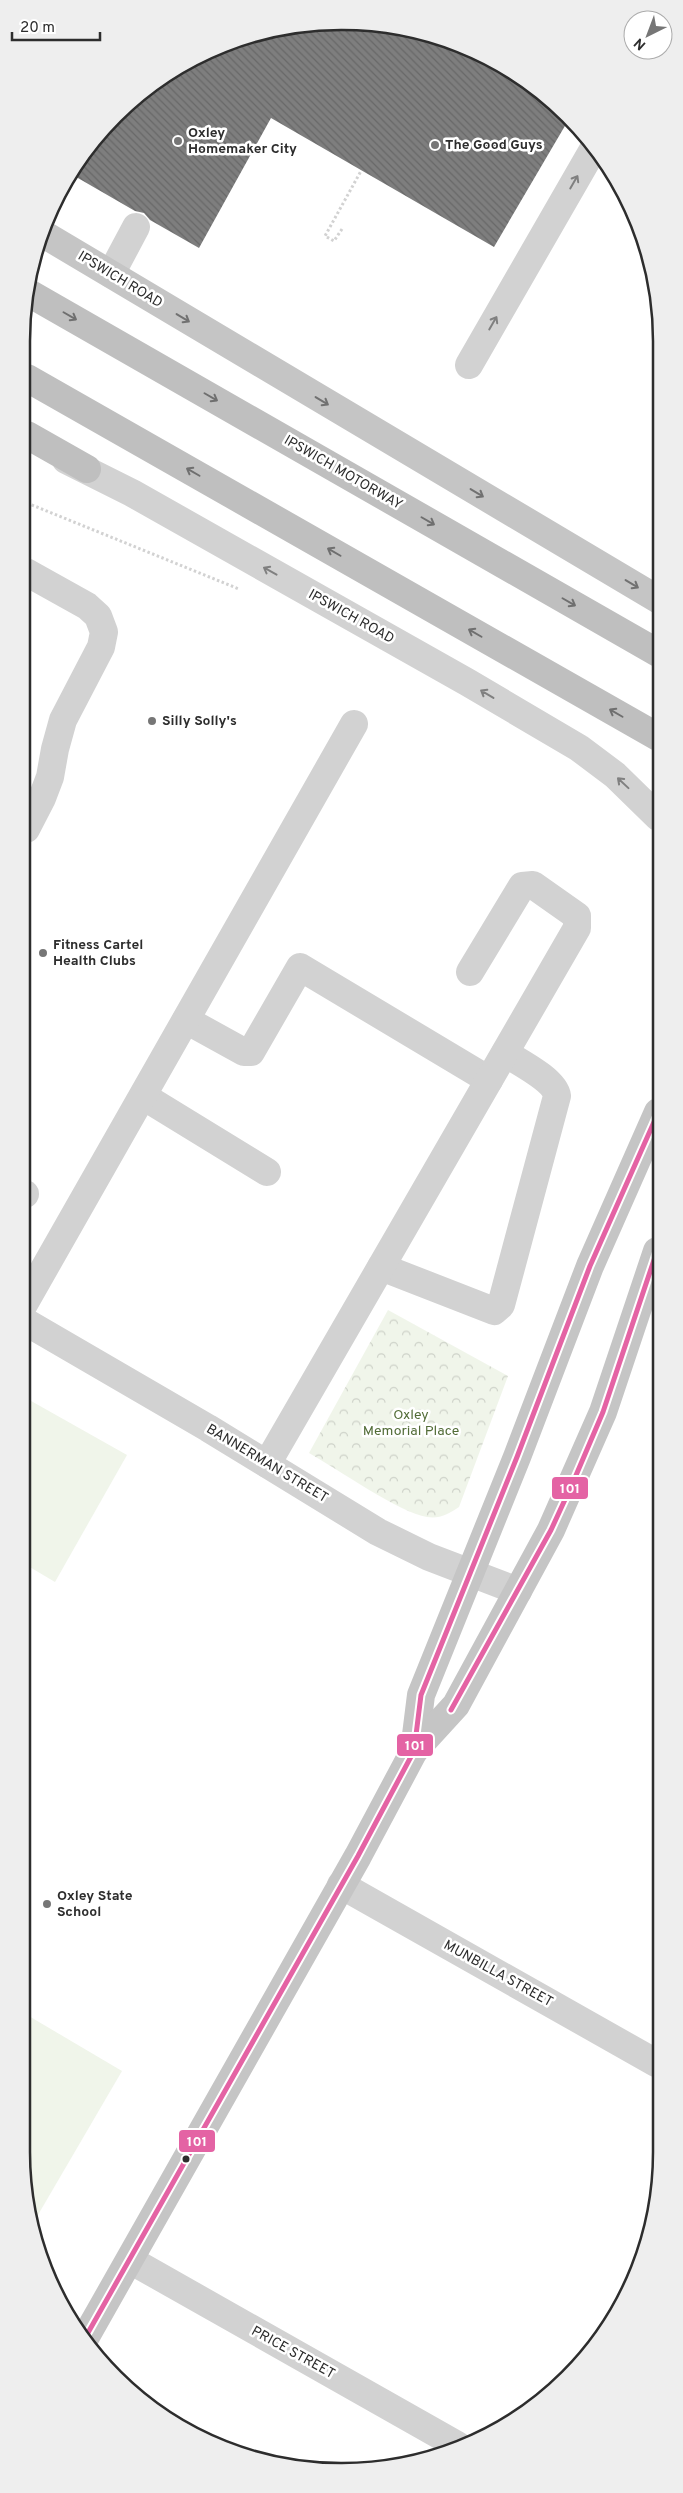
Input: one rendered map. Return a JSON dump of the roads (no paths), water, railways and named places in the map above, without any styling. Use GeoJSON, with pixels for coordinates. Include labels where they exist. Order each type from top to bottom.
{"type":"FeatureCollection","features":[{"type":"Feature","properties":{"kind":"highway","name":"IPSWICH MOTORWAY"},"geometry":{"type":"LineString","coordinates":[[34,296],[653,650]]}},
{"type":"Feature","properties":{"kind":"highway"},"geometry":{"type":"LineString","coordinates":[[30,380],[653,734]]}},
{"type":"Feature","properties":{"kind":"highway"},"geometry":{"type":"LineString","coordinates":[[30,438],[87,469]]}},
{"type":"Feature","properties":{"kind":"main road","name":"IPSWICH ROAD"},"geometry":{"type":"LineString","coordinates":[[49,237],[653,597]]}},
{"type":"Feature","properties":{"kind":"main road"},"geometry":{"type":"LineString","coordinates":[[414,1751],[421,1695],[471,1573],[590,1266],[653,1123]]}},
{"type":"Feature","properties":{"kind":"main road"},"geometry":{"type":"LineString","coordinates":[[88,2333],[341,1885],[414,1751],[456,1705],[518,1591],[570,1488],[603,1412],[653,1263]]}},
{"type":"Feature","properties":{"kind":"street"},"geometry":{"type":"LineString","coordinates":[[469,365],[591,154]]}},
{"type":"Feature","properties":{"kind":"street"},"geometry":{"type":"LineString","coordinates":[[111,274],[136,227]]}},
{"type":"Feature","properties":{"kind":"street","name":"IPSWICH ROAD"},"geometry":{"type":"LineString","coordinates":[[30,445],[87,469],[467,682],[579,748],[615,776],[653,812]]}},
{"type":"Feature","properties":{"kind":"street"},"geometry":{"type":"LineString","coordinates":[[30,574],[86,606],[98,616],[104,632],[101,647],[63,720],[55,748],[50,777],[42,798],[30,820]]}},
{"type":"Feature","properties":{"kind":"street"},"geometry":{"type":"LineString","coordinates":[[30,1294],[354,724]]}},
{"type":"Feature","properties":{"kind":"street"},"geometry":{"type":"LineString","coordinates":[[267,1464],[577,928],[577,916],[533,884],[522,886],[470,972]]}},
{"type":"Feature","properties":{"kind":"street"},"geometry":{"type":"LineString","coordinates":[[186,1020],[244,1052],[251,1052],[300,967],[489,1080]]}},
{"type":"Feature","properties":{"kind":"street"},"geometry":{"type":"LineString","coordinates":[[381,1266],[494,1311],[501,1305],[557,1096],[556,1090],[547,1081],[505,1053]]}},
{"type":"Feature","properties":{"kind":"street"},"geometry":{"type":"LineString","coordinates":[[143,1096],[267,1172]]}},
{"type":"Feature","properties":{"kind":"street","name":"BANNERMAN STREET"},"geometry":{"type":"LineString","coordinates":[[30,1326],[267,1464],[378,1532],[430,1557],[518,1591]]}},
{"type":"Feature","properties":{"kind":"street","name":"MUNBILLA STREET"},"geometry":{"type":"LineString","coordinates":[[341,1885],[653,2061]]}},
{"type":"Feature","properties":{"kind":"street","name":"PRICE STREET"},"geometry":{"type":"LineString","coordinates":[[130,2260],[452,2442]]}},
{"type":"Feature","properties":{"kind":"place","name":"Oxley Homemaker City"},"geometry":{"type":"Point","coordinates":[178,141]}},
{"type":"Feature","properties":{"kind":"place","name":"The Good Guys"},"geometry":{"type":"Point","coordinates":[435,145]}},
{"type":"Feature","properties":{"kind":"place","name":"Silly Solly's"},"geometry":{"type":"Point","coordinates":[152,721]}},
{"type":"Feature","properties":{"kind":"place","name":"Fitness Cartel Health Clubs"},"geometry":{"type":"Point","coordinates":[43,953]}},
{"type":"Feature","properties":{"kind":"place","name":"Oxley State School"},"geometry":{"type":"Point","coordinates":[47,1904]}},
{"type":"Feature","properties":{"kind":"park label","name":"Oxley Memorial Place"},"geometry":{"type":"Point","coordinates":[411,1424]}}]}
